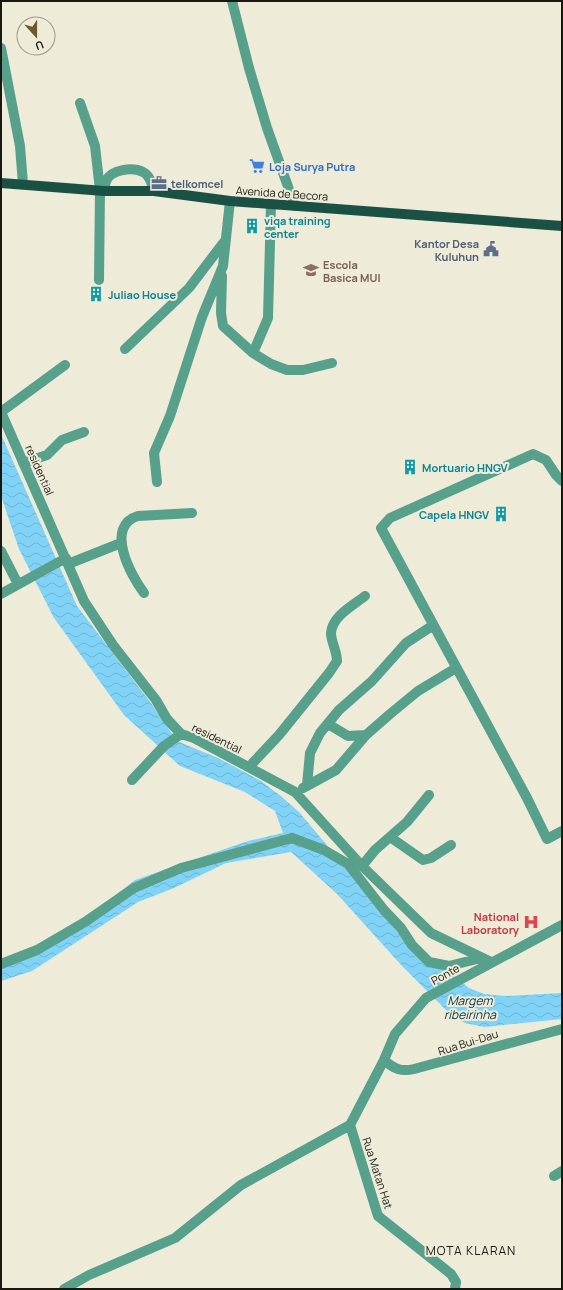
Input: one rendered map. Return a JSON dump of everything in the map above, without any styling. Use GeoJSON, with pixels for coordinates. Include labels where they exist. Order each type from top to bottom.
{"type":"FeatureCollection","features":[{"type":"Feature","properties":{"kind":"main road","name":"Avenida de Becora"},"geometry":{"type":"LineString","coordinates":[[1,183],[102,190],[154,191],[230,201],[562,226]]}},
{"type":"Feature","properties":{"kind":"street"},"geometry":{"type":"LineString","coordinates":[[232,1],[251,75],[296,206]]}},
{"type":"Feature","properties":{"kind":"street"},"geometry":{"type":"LineString","coordinates":[[1,48],[20,146],[23,184]]}},
{"type":"Feature","properties":{"kind":"street"},"geometry":{"type":"LineString","coordinates":[[80,103],[95,146],[102,190],[99,280]]}},
{"type":"Feature","properties":{"kind":"street"},"geometry":{"type":"LineString","coordinates":[[102,190],[106,180],[114,173],[129,169],[144,172],[150,179],[154,191]]}},
{"type":"Feature","properties":{"kind":"street"},"geometry":{"type":"LineString","coordinates":[[230,201],[223,266],[221,313],[223,326],[253,353],[271,364],[287,370],[303,370],[332,363]]}},
{"type":"Feature","properties":{"kind":"street"},"geometry":{"type":"LineString","coordinates":[[253,353],[268,318],[271,204]]}},
{"type":"Feature","properties":{"kind":"street"},"geometry":{"type":"LineString","coordinates":[[125,348],[188,288],[225,241]]}},
{"type":"Feature","properties":{"kind":"street"},"geometry":{"type":"LineString","coordinates":[[157,482],[154,453],[170,416],[202,317],[223,266]]}},
{"type":"Feature","properties":{"kind":"street"},"geometry":{"type":"LineString","coordinates":[[1,412],[65,365]]}},
{"type":"Feature","properties":{"kind":"street","name":"residential"},"geometry":{"type":"LineString","coordinates":[[1,412],[65,561],[84,601],[114,645],[156,700],[167,719],[181,734],[194,738],[295,792],[362,866],[432,933],[491,962]]}},
{"type":"Feature","properties":{"kind":"street"},"geometry":{"type":"LineString","coordinates":[[23,463],[47,455],[62,440],[84,432]]}},
{"type":"Feature","properties":{"kind":"street"},"geometry":{"type":"LineString","coordinates":[[562,481],[546,460],[533,454],[390,518],[381,528],[432,626],[527,798],[547,839],[562,831]]}},
{"type":"Feature","properties":{"kind":"street"},"geometry":{"type":"LineString","coordinates":[[144,593],[133,579],[120,543],[125,525],[133,517],[192,513]]}},
{"type":"Feature","properties":{"kind":"street"},"geometry":{"type":"LineString","coordinates":[[1,594],[65,561],[120,543]]}},
{"type":"Feature","properties":{"kind":"street"},"geometry":{"type":"LineString","coordinates":[[1,551],[23,582]]}},
{"type":"Feature","properties":{"kind":"street"},"geometry":{"type":"LineString","coordinates":[[249,767],[279,735],[330,673],[337,661],[331,633],[333,626],[341,615],[365,596]]}},
{"type":"Feature","properties":{"kind":"street"},"geometry":{"type":"LineString","coordinates":[[307,785],[310,753],[314,744],[328,724],[348,702],[372,681],[406,643],[432,626]]}},
{"type":"Feature","properties":{"kind":"street"},"geometry":{"type":"LineString","coordinates":[[295,792],[336,770],[366,735],[418,691],[456,668]]}},
{"type":"Feature","properties":{"kind":"street"},"geometry":{"type":"LineString","coordinates":[[328,724],[348,736],[366,735]]}},
{"type":"Feature","properties":{"kind":"street"},"geometry":{"type":"LineString","coordinates":[[132,780],[164,746],[181,734]]}},
{"type":"Feature","properties":{"kind":"street"},"geometry":{"type":"LineString","coordinates":[[362,866],[375,850],[407,822],[429,795]]}},
{"type":"Feature","properties":{"kind":"street"},"geometry":{"type":"LineString","coordinates":[[390,837],[423,860],[431,858],[451,845]]}},
{"type":"Feature","properties":{"kind":"street"},"geometry":{"type":"LineString","coordinates":[[1,964],[44,946],[85,922],[134,888],[181,868],[292,838],[324,850],[348,864],[384,910],[401,928],[412,945],[429,962],[448,966],[481,958]]}},
{"type":"Feature","properties":{"kind":"street","name":"Ponte"},"geometry":{"type":"LineString","coordinates":[[384,1060],[395,1034],[426,998],[562,925]]}},
{"type":"Feature","properties":{"kind":"street","name":"Rua Bui-Dau"},"geometry":{"type":"LineString","coordinates":[[384,1060],[392,1067],[403,1071],[435,1064],[562,1029]]}},
{"type":"Feature","properties":{"kind":"street"},"geometry":{"type":"LineString","coordinates":[[64,1289],[89,1275],[175,1238],[242,1185],[350,1125],[384,1060]]}},
{"type":"Feature","properties":{"kind":"street","name":"Rua Matan Hat"},"geometry":{"type":"LineString","coordinates":[[350,1125],[378,1216],[451,1274],[456,1282],[455,1289]]}},
{"type":"Feature","properties":{"kind":"water","name":"Margem ribeirinha"},"geometry":{"type":"Polygon","coordinates":[[[1,434],[77,606],[151,703],[177,741],[218,758],[261,781],[282,797],[299,812],[410,947],[429,962],[452,974],[469,988],[484,994],[506,996],[562,993],[562,1019],[484,1027],[465,1023],[452,1016],[402,966],[337,894],[291,852],[226,863],[174,888],[138,902],[32,971],[1,981],[1,961],[14,957],[87,918],[135,880],[248,841],[283,833],[275,811],[245,792],[180,766],[124,715],[54,618],[19,549],[1,496],[1,434]]]}},
{"type":"Feature","properties":{"kind":"place","name":"Loja Surya Putra"},"geometry":{"type":"Point","coordinates":[257,166]}},
{"type":"Feature","properties":{"kind":"place","name":"telkomcel"},"geometry":{"type":"Point","coordinates":[159,183]}},
{"type":"Feature","properties":{"kind":"place","name":"viqa training center"},"geometry":{"type":"Point","coordinates":[252,226]}},
{"type":"Feature","properties":{"kind":"place","name":"Kantor Desa Kuluhun"},"geometry":{"type":"Point","coordinates":[491,249]}},
{"type":"Feature","properties":{"kind":"place","name":"Escola Basica MUI"},"geometry":{"type":"Point","coordinates":[311,270]}},
{"type":"Feature","properties":{"kind":"place","name":"Juliao House"},"geometry":{"type":"Point","coordinates":[96,294]}},
{"type":"Feature","properties":{"kind":"place","name":"Mortuario HNGV"},"geometry":{"type":"Point","coordinates":[410,467]}},
{"type":"Feature","properties":{"kind":"place","name":"Capela HNGV"},"geometry":{"type":"Point","coordinates":[501,514]}},
{"type":"Feature","properties":{"kind":"place","name":"National Laboratory"},"geometry":{"type":"Point","coordinates":[531,922]}},
{"type":"Feature","properties":{"kind":"district","name":"MOTA KLARAN"},"geometry":{"type":"Point","coordinates":[471,1250]}}]}
